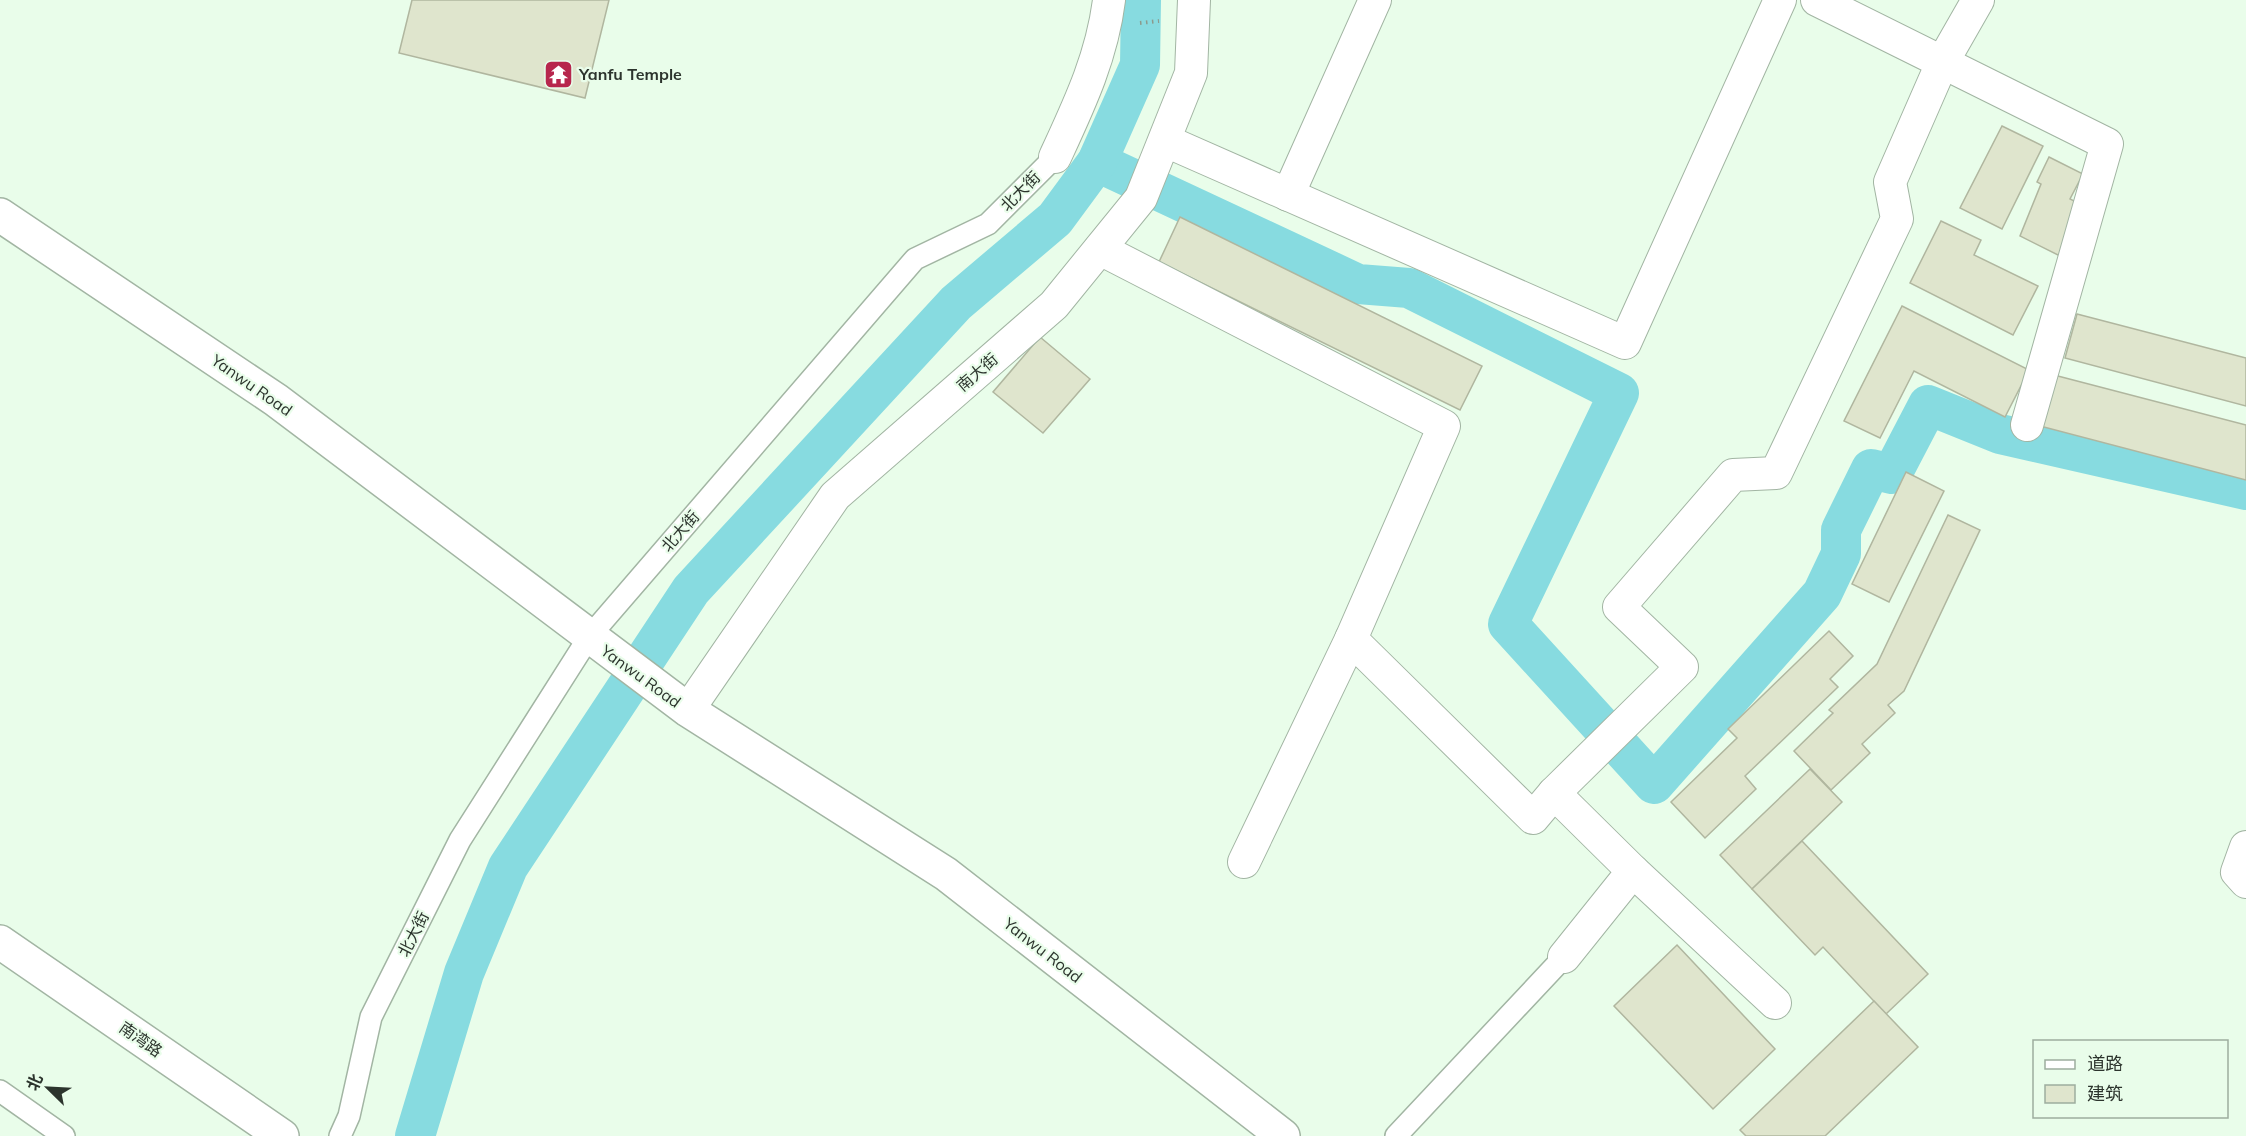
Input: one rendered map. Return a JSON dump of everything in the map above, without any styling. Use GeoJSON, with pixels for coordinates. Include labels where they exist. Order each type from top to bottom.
{"type":"FeatureCollection","features":[{"type":"Feature","properties":{"kind":"street"},"geometry":{"type":"LineString","coordinates":[[1288,195],[1375,0]]}},
{"type":"Feature","properties":{"kind":"street"},"geometry":{"type":"LineString","coordinates":[[1166,141],[1625,343],[1780,0]]}},
{"type":"Feature","properties":{"kind":"street"},"geometry":{"type":"LineString","coordinates":[[1817,0],[2107,144],[2027,425]]}},
{"type":"Feature","properties":{"kind":"street"},"geometry":{"type":"LineString","coordinates":[[1351,639],[1533,818],[1554,793],[1682,667],[1619,607],[1733,475],[1776,473],[1897,219],[1890,182],[1942,63],[1978,0]]}},
{"type":"Feature","properties":{"kind":"street","name":"南大街"},"geometry":{"type":"LineString","coordinates":[[679,703],[835,496],[1054,305],[1141,198],[1166,141],[1191,74],[1193,9]]}},
{"type":"Feature","properties":{"kind":"street","name":"北大街"},"geometry":{"type":"LineString","coordinates":[[1055,157],[1093,75],[1108,13]]}},
{"type":"Feature","properties":{"kind":"street","name":"Yanwu Road"},"geometry":{"type":"LineString","coordinates":[[0,215],[276,400],[679,703],[946,874],[1283,1136]]}},
{"type":"Feature","properties":{"kind":"street"},"geometry":{"type":"LineString","coordinates":[[1100,249],[1444,426],[1351,639],[1244,862]]}},
{"type":"Feature","properties":{"kind":"street"},"geometry":{"type":"LineString","coordinates":[[1554,793],[1633,871],[1775,1003]]}},
{"type":"Feature","properties":{"kind":"street"},"geometry":{"type":"LineString","coordinates":[[2246,847],[2237,872],[2246,882]]}},
{"type":"Feature","properties":{"kind":"street"},"geometry":{"type":"LineString","coordinates":[[1564,957],[1633,871]]}},
{"type":"Feature","properties":{"kind":"street","name":"南湾路"},"geometry":{"type":"LineString","coordinates":[[0,942],[282,1136]]}},
{"type":"Feature","properties":{"kind":"lane","name":"北大街"},"geometry":{"type":"LineString","coordinates":[[340,1136],[348,1116],[371,1017],[460,840],[598,644],[915,259],[988,224],[1055,157]]}},
{"type":"Feature","properties":{"kind":"lane"},"geometry":{"type":"LineString","coordinates":[[1396,1136],[1564,957]]}},
{"type":"Feature","properties":{"kind":"lane"},"geometry":{"type":"LineString","coordinates":[[0,1091],[64,1136]]}},
{"type":"Feature","properties":{"kind":"path"},"geometry":{"type":"LineString","coordinates":[[1108,13],[1193,9]]}},
{"type":"Feature","properties":{"kind":"building"},"geometry":{"type":"Polygon","coordinates":[[[412,0],[609,0],[585,98],[399,53],[412,0]]]}},
{"type":"Feature","properties":{"kind":"building"},"geometry":{"type":"Polygon","coordinates":[[[2002,126],[2043,146],[2002,229],[1960,208],[2002,126]]]}},
{"type":"Feature","properties":{"kind":"building"},"geometry":{"type":"Polygon","coordinates":[[[2049,157],[2083,174],[2070,199],[2084,206],[2060,256],[2020,236],[2041,184],[2037,182],[2049,157]]]}},
{"type":"Feature","properties":{"kind":"building"},"geometry":{"type":"Polygon","coordinates":[[[1180,217],[1482,366],[1460,410],[1159,262],[1180,217]]]}},
{"type":"Feature","properties":{"kind":"building"},"geometry":{"type":"Polygon","coordinates":[[[1941,221],[1981,240],[1974,255],[2038,286],[2013,335],[1910,283],[1941,221]]]}},
{"type":"Feature","properties":{"kind":"building"},"geometry":{"type":"Polygon","coordinates":[[[1902,306],[2029,370],[2005,417],[1914,371],[1880,438],[1844,421],[1902,306]]]}},
{"type":"Feature","properties":{"kind":"building"},"geometry":{"type":"Polygon","coordinates":[[[2077,314],[2246,358],[2246,406],[2065,358],[2077,314]]]}},
{"type":"Feature","properties":{"kind":"building"},"geometry":{"type":"Polygon","coordinates":[[[1040,337],[1090,379],[1043,433],[993,392],[1040,337]]]}},
{"type":"Feature","properties":{"kind":"building"},"geometry":{"type":"Polygon","coordinates":[[[2054,375],[2246,425],[2246,480],[2040,426],[2054,375]]]}},
{"type":"Feature","properties":{"kind":"building"},"geometry":{"type":"Polygon","coordinates":[[[1906,472],[1944,491],[1889,602],[1852,584],[1906,472]]]}},
{"type":"Feature","properties":{"kind":"building"},"geometry":{"type":"Polygon","coordinates":[[[1948,515],[1980,530],[1904,691],[1888,705],[1895,713],[1862,744],[1870,753],[1831,790],[1794,751],[1833,713],[1829,710],[1877,664],[1948,515]]]}},
{"type":"Feature","properties":{"kind":"building"},"geometry":{"type":"Polygon","coordinates":[[[1829,631],[1853,656],[1830,679],[1838,687],[1745,776],[1756,789],[1705,838],[1671,802],[1737,738],[1728,729],[1829,631]]]}},
{"type":"Feature","properties":{"kind":"building"},"geometry":{"type":"Polygon","coordinates":[[[1810,769],[1842,802],[1752,889],[1720,855],[1810,769]]]}},
{"type":"Feature","properties":{"kind":"building"},"geometry":{"type":"Polygon","coordinates":[[[1802,841],[1928,974],[1886,1014],[1823,947],[1815,955],[1752,889],[1802,841]]]}},
{"type":"Feature","properties":{"kind":"building"},"geometry":{"type":"Polygon","coordinates":[[[1677,945],[1775,1049],[1713,1109],[1614,1006],[1677,945]]]}},
{"type":"Feature","properties":{"kind":"building"},"geometry":{"type":"Polygon","coordinates":[[[1874,1001],[1918,1047],[1825,1136],[1746,1136],[1740,1130],[1874,1001]]]}},
{"type":"Feature","properties":{"kind":"waterway"},"geometry":{"type":"LineString","coordinates":[[415,1136],[464,973],[508,867],[691,590],[956,303],[1055,219],[1097,162],[1140,65],[1141,0]]}},
{"type":"Feature","properties":{"kind":"waterway"},"geometry":{"type":"LineString","coordinates":[[1097,162],[1358,284],[1409,288],[1619,393],[1508,624],[1654,784],[1822,594],[1841,554],[1841,530],[1871,469],[1892,474],[1928,405],[2000,434],[2246,490]]}},
{"type":"Feature","properties":{"kind":"place","name":"Yanfu Temple"},"geometry":{"type":"Point","coordinates":[558,74]}}]}
